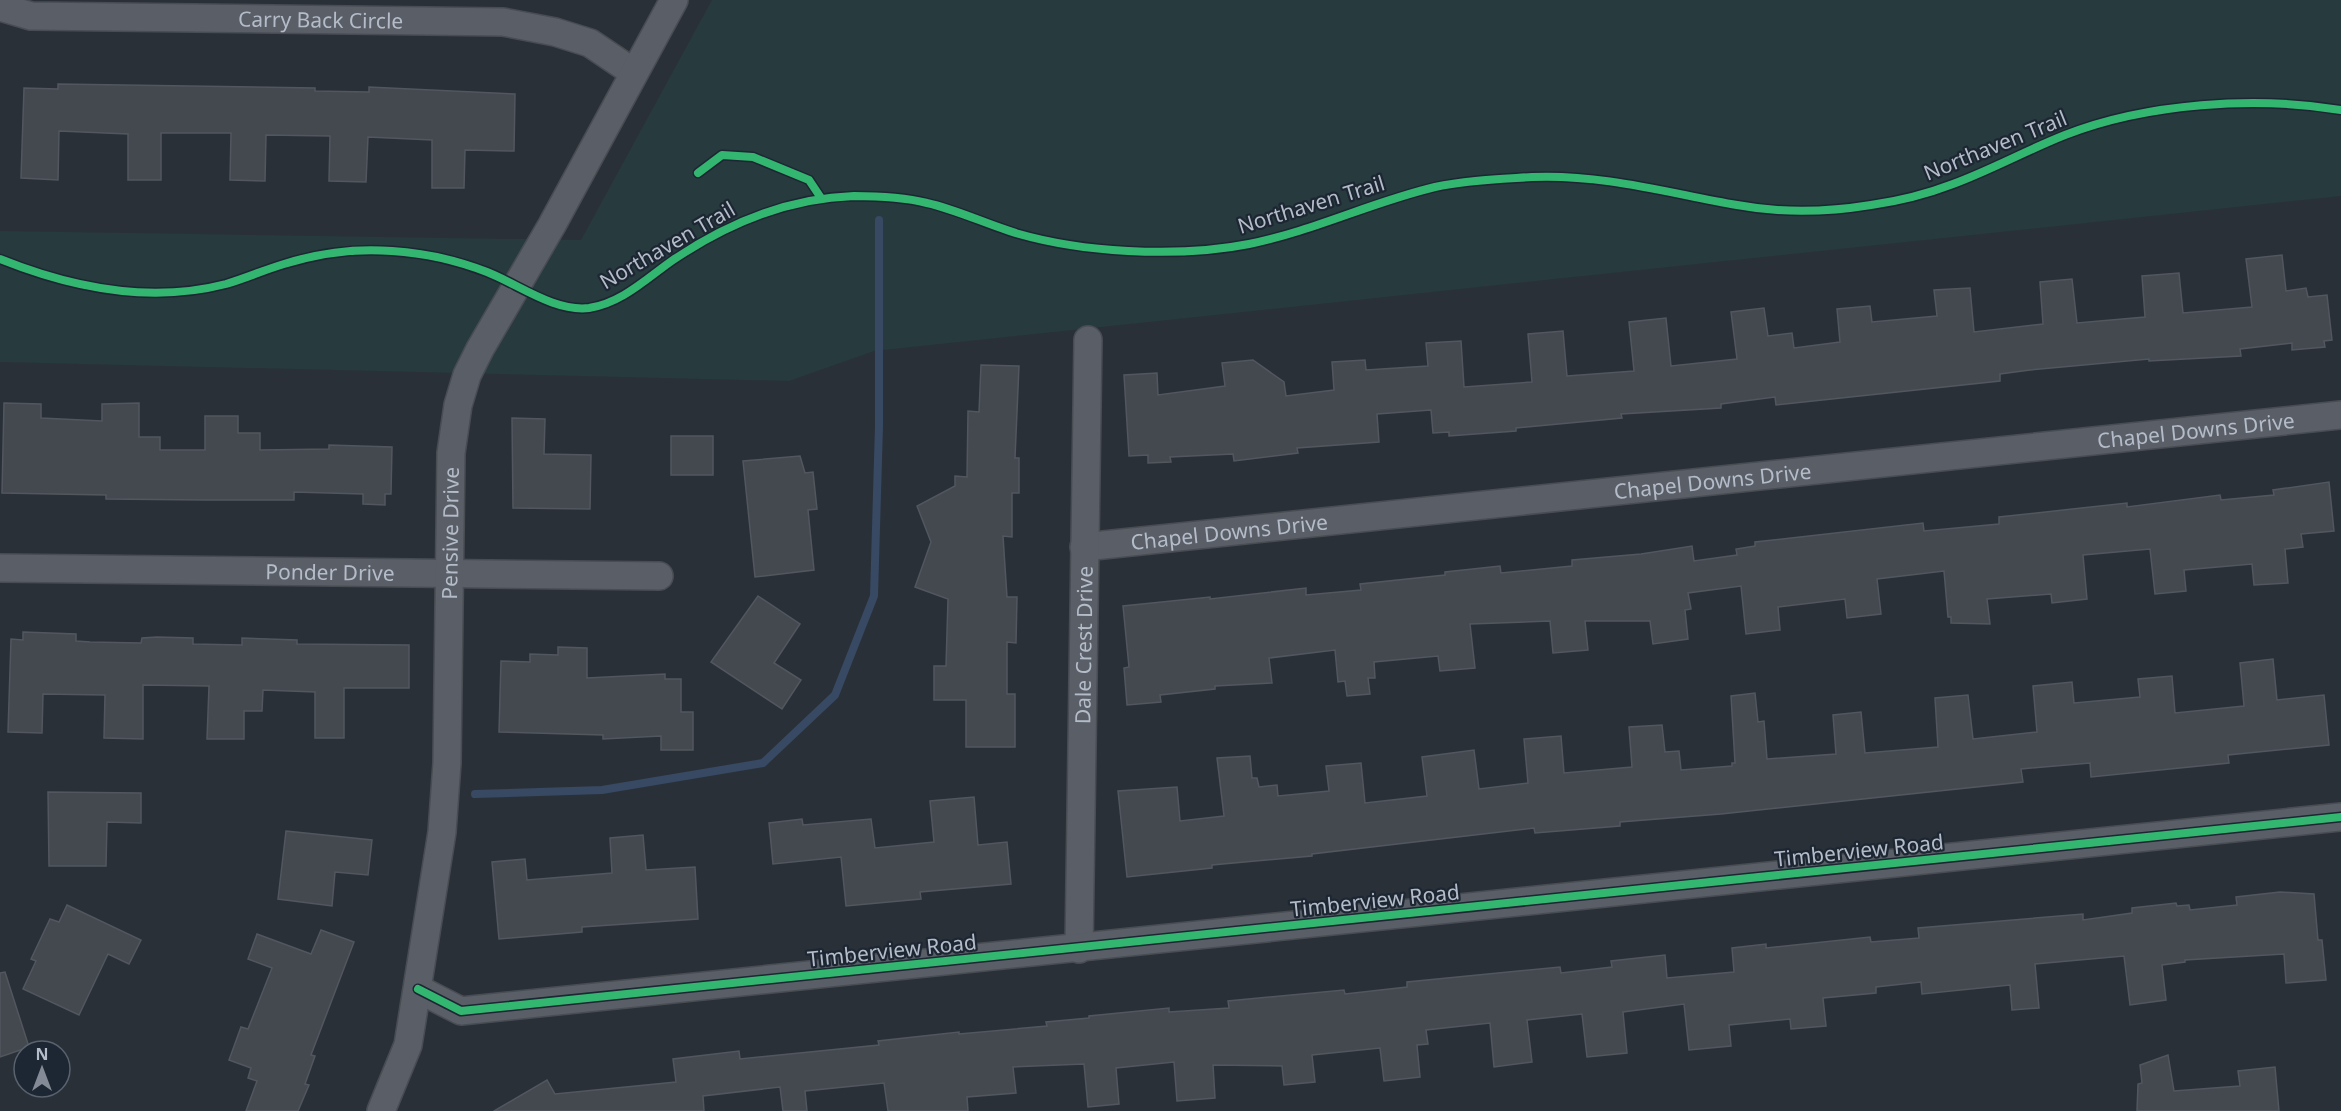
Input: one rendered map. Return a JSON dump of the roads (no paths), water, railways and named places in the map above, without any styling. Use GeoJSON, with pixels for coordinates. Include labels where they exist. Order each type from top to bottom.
{"type":"FeatureCollection","features":[{"type":"Feature","properties":{"kind":"street","name":"Pensive Drive"},"geometry":{"type":"LineString","coordinates":[[381,1111],[408,1045],[442,832],[447,763],[451,453],[458,405],[467,375],[480,348],[552,225],[674,0]]}},
{"type":"Feature","properties":{"kind":"street","name":"Carry Back Circle"},"geometry":{"type":"LineString","coordinates":[[0,7],[31,16],[503,22],[555,32],[590,43],[633,72]]}},
{"type":"Feature","properties":{"kind":"street","name":"Dale Crest Drive"},"geometry":{"type":"LineString","coordinates":[[1079,949],[1088,340]]}},
{"type":"Feature","properties":{"kind":"street","name":"Chapel Downs Drive"},"geometry":{"type":"LineString","coordinates":[[1084,547],[2341,416]]}},
{"type":"Feature","properties":{"kind":"street","name":"Ponder Drive"},"geometry":{"type":"LineString","coordinates":[[0,568],[659,576]]}},
{"type":"Feature","properties":{"kind":"street","name":"Timberview Road"},"geometry":{"type":"LineString","coordinates":[[418,989],[461,1011],[2341,817]]}},
{"type":"Feature","properties":{"kind":"waterway"},"geometry":{"type":"LineString","coordinates":[[475,794],[602,790],[763,763],[835,695],[874,596],[879,426],[879,220]]}}]}
